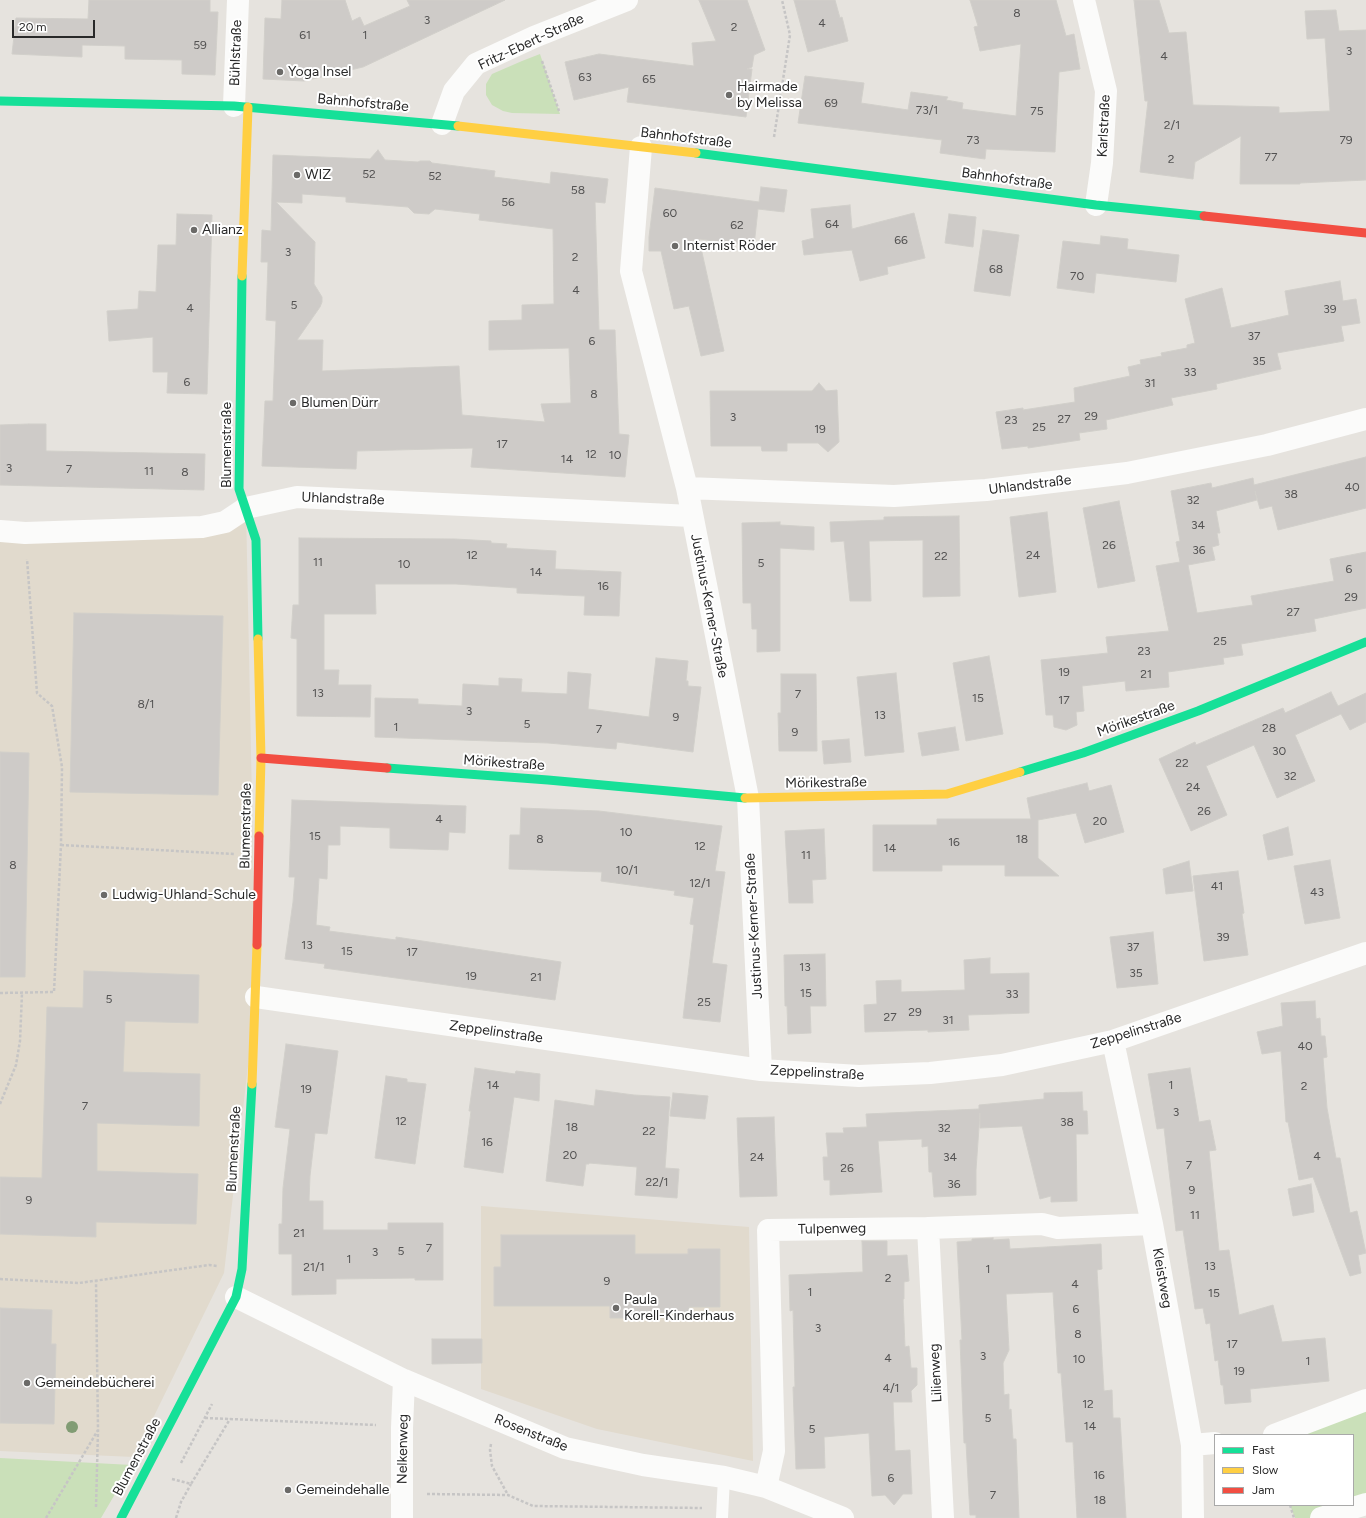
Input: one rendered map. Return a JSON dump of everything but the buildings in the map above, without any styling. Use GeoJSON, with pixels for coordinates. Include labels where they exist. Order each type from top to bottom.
{"type":"FeatureCollection","features":[{"type":"Feature","properties":{"kind":"street","name":"Bühlstraße"},"geometry":{"type":"LineString","coordinates":[[238,0],[241,107]]}},
{"type":"Feature","properties":{"kind":"street","name":"Fritz-Ebert-Straße"},"geometry":{"type":"LineString","coordinates":[[442,124],[454,91],[476,64],[534,37],[627,0]]}},
{"type":"Feature","properties":{"kind":"street","name":"Karlstraße"},"geometry":{"type":"LineString","coordinates":[[1084,0],[1106,91],[1102,163],[1096,205]]}},
{"type":"Feature","properties":{"kind":"street","name":"Bahnhofstraße"},"geometry":{"type":"LineString","coordinates":[[0,101],[241,107],[442,124],[771,162],[1096,205],[1366,233]]}},
{"type":"Feature","properties":{"kind":"street","name":"Blumenstraße"},"geometry":{"type":"LineString","coordinates":[[121,1518],[236,1297],[242,1269],[256,997],[261,758],[256,540],[240,489],[241,107]]}},
{"type":"Feature","properties":{"kind":"street","name":"Justinus-Kerner-Straße"},"geometry":{"type":"LineString","coordinates":[[641,147],[631,271],[687,488],[748,798],[761,1070]]}},
{"type":"Feature","properties":{"kind":"street","name":"Uhlandstraße"},"geometry":{"type":"LineString","coordinates":[[687,488],[894,496],[986,490],[1127,473],[1267,445],[1366,419]]}},
{"type":"Feature","properties":{"kind":"street","name":"Uhlandstraße"},"geometry":{"type":"LineString","coordinates":[[0,531],[25,533],[202,527],[225,522],[246,508],[298,497],[692,516]]}},
{"type":"Feature","properties":{"kind":"street","name":"Mörikestraße"},"geometry":{"type":"LineString","coordinates":[[261,758],[548,780],[748,798],[947,794],[1090,751],[1198,711],[1366,642]]}},
{"type":"Feature","properties":{"kind":"street","name":"Zeppelinstraße"},"geometry":{"type":"LineString","coordinates":[[256,997],[761,1070],[859,1076],[930,1073],[1002,1065],[1113,1041],[1366,953]]}},
{"type":"Feature","properties":{"kind":"street","name":"Kleistweg"},"geometry":{"type":"LineString","coordinates":[[1113,1041],[1152,1224],[1192,1445],[1193,1518]]}},
{"type":"Feature","properties":{"kind":"street","name":"Tulpenweg"},"geometry":{"type":"LineString","coordinates":[[766,1487],[774,1451],[768,1230],[928,1228],[1042,1224],[1058,1228],[1152,1224]]}},
{"type":"Feature","properties":{"kind":"street","name":"Lilienweg"},"geometry":{"type":"LineString","coordinates":[[928,1228],[943,1518]]}},
{"type":"Feature","properties":{"kind":"street","name":"Rosenstraße"},"geometry":{"type":"LineString","coordinates":[[236,1297],[404,1380],[564,1448],[643,1465],[724,1477],[766,1487],[843,1518]]}},
{"type":"Feature","properties":{"kind":"street","name":"Nelkenweg"},"geometry":{"type":"LineString","coordinates":[[402,1518],[402,1428],[404,1380]]}},
{"type":"Feature","properties":{"kind":"street"},"geometry":{"type":"LineString","coordinates":[[1277,1434],[1366,1400]]}},
{"type":"Feature","properties":{"kind":"street"},"geometry":{"type":"LineString","coordinates":[[1192,1445],[1214,1443]]}},
{"type":"Feature","properties":{"kind":"street"},"geometry":{"type":"LineString","coordinates":[[1321,1518],[1366,1504]]}},
{"type":"Feature","properties":{"kind":"lane"},"geometry":{"type":"LineString","coordinates":[[722,1513],[724,1477]]}},
{"type":"Feature","properties":{"kind":"path"},"geometry":{"type":"LineString","coordinates":[[771,162],[790,35],[782,0]]}},
{"type":"Feature","properties":{"kind":"path"},"geometry":{"type":"LineString","coordinates":[[534,37],[568,138]]}},
{"type":"Feature","properties":{"kind":"path"},"geometry":{"type":"LineString","coordinates":[[0,993],[54,992],[61,845],[62,766],[52,706],[37,693],[25,533]]}},
{"type":"Feature","properties":{"kind":"path"},"geometry":{"type":"LineString","coordinates":[[61,845],[229,854]]}},
{"type":"Feature","properties":{"kind":"path"},"geometry":{"type":"LineString","coordinates":[[0,1104],[16,1066],[20,1041],[22,993]]}},
{"type":"Feature","properties":{"kind":"path"},"geometry":{"type":"LineString","coordinates":[[0,1279],[79,1283],[209,1265],[242,1269]]}},
{"type":"Feature","properties":{"kind":"path"},"geometry":{"type":"LineString","coordinates":[[96,1281],[98,1430],[96,1511]]}},
{"type":"Feature","properties":{"kind":"path"},"geometry":{"type":"LineString","coordinates":[[174,1417],[230,1418],[402,1428]]}},
{"type":"Feature","properties":{"kind":"path"},"geometry":{"type":"LineString","coordinates":[[176,1518],[181,1502],[230,1418]]}},
{"type":"Feature","properties":{"kind":"path"},"geometry":{"type":"LineString","coordinates":[[46,1518],[98,1430]]}},
{"type":"Feature","properties":{"kind":"path"},"geometry":{"type":"LineString","coordinates":[[490,1450],[492,1466],[508,1495]]}},
{"type":"Feature","properties":{"kind":"path"},"geometry":{"type":"LineString","coordinates":[[172,1479],[191,1484]]}},
{"type":"Feature","properties":{"kind":"path"},"geometry":{"type":"LineString","coordinates":[[402,1494],[508,1495],[533,1506],[722,1513]]}},
{"type":"Feature","properties":{"kind":"path"},"geometry":{"type":"LineString","coordinates":[[1290,1506],[1295,1518]]}},
{"type":"Feature","properties":{"kind":"shaded area"},"geometry":{"type":"Polygon","coordinates":[[[246,508],[256,997],[224,1273],[134,1457],[0,1451],[0,531],[202,527],[246,508]]]}},
{"type":"Feature","properties":{"kind":"shaded area","name":"Paula Korell-Kinderhaus"},"geometry":{"type":"Polygon","coordinates":[[[481,1206],[749,1227],[753,1461],[597,1429],[481,1389],[481,1206]]]}},
{"type":"Feature","properties":{"kind":"green space"},"geometry":{"type":"Polygon","coordinates":[[[540,54],[560,114],[512,113],[503,111],[492,105],[486,95],[486,84],[492,74],[540,54]]]}},
{"type":"Feature","properties":{"kind":"green space"},"geometry":{"type":"Polygon","coordinates":[[[1366,1400],[1366,1504],[1321,1518],[1295,1518],[1290,1506],[1354,1506],[1354,1434],[1277,1434],[1366,1400]]]}},
{"type":"Feature","properties":{"kind":"green space"},"geometry":{"type":"Polygon","coordinates":[[[0,1458],[132,1465],[101,1518],[0,1518],[0,1458]]]}},
{"type":"Feature","properties":{"kind":"traffic: fast"},"geometry":{"type":"LineString","coordinates":[[0,101],[234,106],[458,126]]}},
{"type":"Feature","properties":{"kind":"traffic: fast"},"geometry":{"type":"LineString","coordinates":[[696,153],[1096,205],[1204,216]]}},
{"type":"Feature","properties":{"kind":"traffic: fast"},"geometry":{"type":"LineString","coordinates":[[242,276],[239,489],[256,540],[258,639]]}},
{"type":"Feature","properties":{"kind":"traffic: fast"},"geometry":{"type":"LineString","coordinates":[[1020,772],[1083,753],[1198,711],[1366,642]]}},
{"type":"Feature","properties":{"kind":"traffic: fast"},"geometry":{"type":"LineString","coordinates":[[387,768],[548,780],[745,798]]}},
{"type":"Feature","properties":{"kind":"traffic: fast"},"geometry":{"type":"LineString","coordinates":[[121,1518],[236,1297],[242,1269],[252,1084]]}},
{"type":"Feature","properties":{"kind":"traffic: slow"},"geometry":{"type":"LineString","coordinates":[[242,276],[248,107]]}},
{"type":"Feature","properties":{"kind":"traffic: slow"},"geometry":{"type":"LineString","coordinates":[[458,126],[696,153]]}},
{"type":"Feature","properties":{"kind":"traffic: slow"},"geometry":{"type":"LineString","coordinates":[[258,639],[261,758],[259,836]]}},
{"type":"Feature","properties":{"kind":"traffic: slow"},"geometry":{"type":"LineString","coordinates":[[745,798],[947,794],[1020,772]]}},
{"type":"Feature","properties":{"kind":"traffic: slow"},"geometry":{"type":"LineString","coordinates":[[252,1084],[257,945]]}},
{"type":"Feature","properties":{"kind":"traffic: jam"},"geometry":{"type":"LineString","coordinates":[[1204,216],[1366,233]]}},
{"type":"Feature","properties":{"kind":"traffic: jam"},"geometry":{"type":"LineString","coordinates":[[261,758],[387,768]]}},
{"type":"Feature","properties":{"kind":"traffic: jam"},"geometry":{"type":"LineString","coordinates":[[257,945],[259,836]]}},
{"type":"Feature","properties":{"kind":"place","name":"Yoga Insel"},"geometry":{"type":"Point","coordinates":[280,72]}},
{"type":"Feature","properties":{"kind":"place","name":"Hairmade by Melissa"},"geometry":{"type":"Point","coordinates":[729,95]}},
{"type":"Feature","properties":{"kind":"place","name":"WIZ"},"geometry":{"type":"Point","coordinates":[297,175]}},
{"type":"Feature","properties":{"kind":"place","name":"Allianz"},"geometry":{"type":"Point","coordinates":[194,230]}},
{"type":"Feature","properties":{"kind":"place","name":"Internist Röder"},"geometry":{"type":"Point","coordinates":[675,246]}},
{"type":"Feature","properties":{"kind":"place","name":"Blumen Dürr"},"geometry":{"type":"Point","coordinates":[293,403]}},
{"type":"Feature","properties":{"kind":"place","name":"Ludwig-Uhland-Schule"},"geometry":{"type":"Point","coordinates":[104,895]}},
{"type":"Feature","properties":{"kind":"place","name":"Paula Korell-Kinderhaus"},"geometry":{"type":"Point","coordinates":[616,1308]}},
{"type":"Feature","properties":{"kind":"place","name":"Gemeindebücherei"},"geometry":{"type":"Point","coordinates":[27,1383]}},
{"type":"Feature","properties":{"kind":"place","name":"Gemeindehalle"},"geometry":{"type":"Point","coordinates":[288,1490]}}]}
